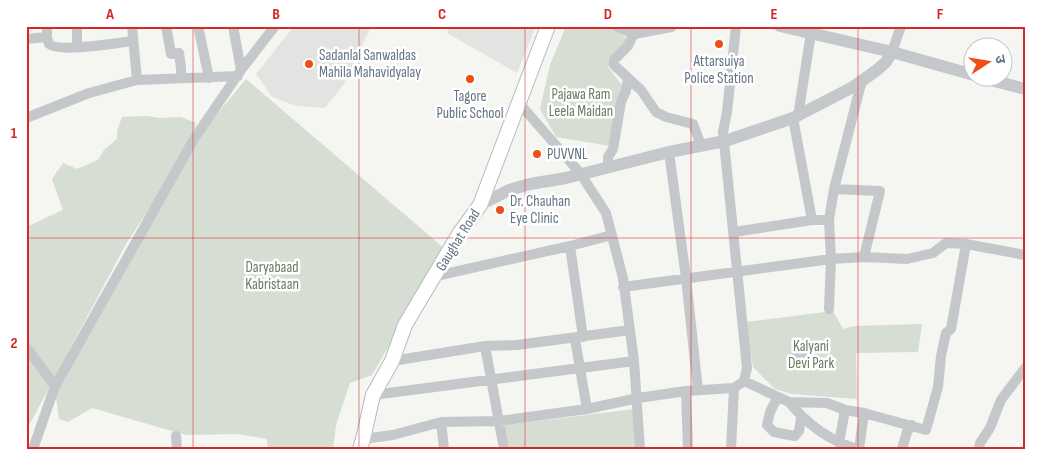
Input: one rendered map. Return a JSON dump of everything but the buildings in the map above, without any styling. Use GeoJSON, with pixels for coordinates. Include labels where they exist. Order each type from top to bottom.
{"type":"FeatureCollection","features":[{"type":"Feature","properties":{"kind":"main road","name":"Gaughat Road"},"geometry":{"type":"LineString","coordinates":[[361,444],[373,395],[392,362],[405,325],[436,276],[459,234],[480,205],[548,26]]}},
{"type":"Feature","properties":{"kind":"street"},"geometry":{"type":"LineString","coordinates":[[77,26],[77,48]]}},
{"type":"Feature","properties":{"kind":"street"},"geometry":{"type":"LineString","coordinates":[[132,26],[137,80]]}},
{"type":"Feature","properties":{"kind":"street"},"geometry":{"type":"LineString","coordinates":[[166,26],[171,54],[179,53],[181,77]]}},
{"type":"Feature","properties":{"kind":"street"},"geometry":{"type":"LineString","coordinates":[[198,26],[209,78]]}},
{"type":"Feature","properties":{"kind":"street"},"geometry":{"type":"LineString","coordinates":[[233,26],[240,73]]}},
{"type":"Feature","properties":{"kind":"street"},"geometry":{"type":"LineString","coordinates":[[33,449],[55,386],[194,139],[275,26]]}},
{"type":"Feature","properties":{"kind":"street"},"geometry":{"type":"LineString","coordinates":[[618,26],[634,33],[671,26]]}},
{"type":"Feature","properties":{"kind":"street"},"geometry":{"type":"LineString","coordinates":[[361,444],[441,422],[499,421],[587,409],[638,398],[686,391],[734,388],[744,381],[747,368],[723,132],[727,112],[736,26]]}},
{"type":"Feature","properties":{"kind":"street"},"geometry":{"type":"LineString","coordinates":[[780,26],[892,52],[964,72]]}},
{"type":"Feature","properties":{"kind":"street"},"geometry":{"type":"LineString","coordinates":[[480,205],[509,190],[530,184],[566,178],[669,152],[725,141],[796,117],[862,80],[886,62],[892,52],[901,26]]}},
{"type":"Feature","properties":{"kind":"street"},"geometry":{"type":"LineString","coordinates":[[26,39],[47,32],[48,44],[53,47],[77,48],[133,41]]}},
{"type":"Feature","properties":{"kind":"street"},"geometry":{"type":"LineString","coordinates":[[634,33],[628,46],[614,60],[614,65],[641,90],[656,112],[666,117],[693,124],[701,145]]}},
{"type":"Feature","properties":{"kind":"street"},"geometry":{"type":"LineString","coordinates":[[811,33],[796,117],[812,220]]}},
{"type":"Feature","properties":{"kind":"street"},"geometry":{"type":"LineString","coordinates":[[26,118],[89,93],[137,80],[181,77],[209,78],[240,73]]}},
{"type":"Feature","properties":{"kind":"street"},"geometry":{"type":"LineString","coordinates":[[608,167],[608,157],[613,149],[621,102],[626,91],[628,78]]}},
{"type":"Feature","properties":{"kind":"street"},"geometry":{"type":"LineString","coordinates":[[829,309],[831,259],[829,220],[834,189],[862,80]]}},
{"type":"Feature","properties":{"kind":"street"},"geometry":{"type":"LineString","coordinates":[[519,103],[580,173],[606,213],[623,278],[638,398],[640,449]]}},
{"type":"Feature","properties":{"kind":"street"},"geometry":{"type":"LineString","coordinates":[[669,152],[686,278],[698,390]]}},
{"type":"Feature","properties":{"kind":"street"},"geometry":{"type":"LineString","coordinates":[[834,189],[880,191],[864,257]]}},
{"type":"Feature","properties":{"kind":"street"},"geometry":{"type":"LineString","coordinates":[[734,232],[812,220],[829,220]]}},
{"type":"Feature","properties":{"kind":"street"},"geometry":{"type":"LineString","coordinates":[[436,276],[612,235]]}},
{"type":"Feature","properties":{"kind":"street"},"geometry":{"type":"LineString","coordinates":[[623,288],[831,259],[864,257],[908,259],[932,253],[946,243],[966,244],[1025,255]]}},
{"type":"Feature","properties":{"kind":"street"},"geometry":{"type":"LineString","coordinates":[[744,381],[789,402],[827,403],[845,410],[864,413],[926,430],[938,387],[941,356],[946,333],[951,329],[966,244]]}},
{"type":"Feature","properties":{"kind":"street"},"geometry":{"type":"LineString","coordinates":[[570,246],[580,368],[587,409]]}},
{"type":"Feature","properties":{"kind":"street"},"geometry":{"type":"LineString","coordinates":[[392,362],[485,346],[517,346],[630,330]]}},
{"type":"Feature","properties":{"kind":"street"},"geometry":{"type":"LineString","coordinates":[[485,346],[504,449]]}},
{"type":"Feature","properties":{"kind":"street"},"geometry":{"type":"LineString","coordinates":[[26,347],[55,386]]}},
{"type":"Feature","properties":{"kind":"street"},"geometry":{"type":"LineString","coordinates":[[373,395],[634,361]]}},
{"type":"Feature","properties":{"kind":"street"},"geometry":{"type":"LineString","coordinates":[[979,449],[980,443],[990,428],[1001,400],[1025,368]]}},
{"type":"Feature","properties":{"kind":"street"},"geometry":{"type":"LineString","coordinates":[[731,449],[734,388]]}},
{"type":"Feature","properties":{"kind":"street"},"geometry":{"type":"LineString","coordinates":[[686,391],[688,449]]}},
{"type":"Feature","properties":{"kind":"street"},"geometry":{"type":"LineString","coordinates":[[777,398],[770,412],[767,425],[774,432],[795,436],[800,431],[801,418]]}},
{"type":"Feature","properties":{"kind":"street"},"geometry":{"type":"LineString","coordinates":[[789,402],[801,418],[839,444],[858,449],[864,413]]}},
{"type":"Feature","properties":{"kind":"street"},"geometry":{"type":"LineString","coordinates":[[839,444],[845,410]]}},
{"type":"Feature","properties":{"kind":"street"},"geometry":{"type":"LineString","coordinates":[[441,422],[444,449]]}},
{"type":"Feature","properties":{"kind":"street"},"geometry":{"type":"LineString","coordinates":[[902,449],[907,432],[912,425]]}},
{"type":"Feature","properties":{"kind":"street"},"geometry":{"type":"LineString","coordinates":[[176,436],[177,449]]}},
{"type":"Feature","properties":{"kind":"shaded area","name":"Sadanlal Sanwaldas Mahila Mahavidyalay"},"geometry":{"type":"Polygon","coordinates":[[[294,26],[371,26],[344,84],[325,108],[296,106],[272,97],[256,74],[294,26]]]}},
{"type":"Feature","properties":{"kind":"shaded area"},"geometry":{"type":"Polygon","coordinates":[[[451,26],[536,26],[517,73],[447,33],[451,26]]]}},
{"type":"Feature","properties":{"kind":"shaded area"},"geometry":{"type":"Polygon","coordinates":[[[803,346],[813,353],[814,357],[807,367],[803,368],[793,361],[792,357],[799,347],[803,346]]]}},
{"type":"Feature","properties":{"kind":"green space","name":"Pajawa Ram Leela Maidan"},"geometry":{"type":"Polygon","coordinates":[[[566,26],[611,26],[628,39],[608,67],[624,88],[610,146],[556,137],[540,109],[550,65],[566,26]]]}},
{"type":"Feature","properties":{"kind":"green space","name":"Daryabaad Kabristaan"},"geometry":{"type":"Polygon","coordinates":[[[246,79],[445,249],[372,375],[350,383],[336,425],[333,449],[268,449],[267,439],[238,434],[186,435],[92,408],[68,422],[59,419],[54,383],[209,124],[246,79]]]}},
{"type":"Feature","properties":{"kind":"green space"},"geometry":{"type":"Polygon","coordinates":[[[148,116],[158,118],[181,117],[196,123],[194,133],[165,185],[126,244],[27,429],[26,445],[26,227],[63,210],[52,179],[63,163],[77,169],[98,160],[104,150],[117,139],[117,131],[122,117],[148,116]]]}},
{"type":"Feature","properties":{"kind":"green space","name":"Kalyani Devi Park"},"geometry":{"type":"Polygon","coordinates":[[[833,311],[843,329],[854,326],[922,324],[918,352],[856,353],[857,399],[792,394],[775,389],[753,367],[745,322],[833,311]]]}},
{"type":"Feature","properties":{"kind":"green space"},"geometry":{"type":"Polygon","coordinates":[[[635,409],[637,449],[507,449],[505,425],[635,409]]]}},
{"type":"Feature","properties":{"kind":"place","name":"Attarsuiya Police Station"},"geometry":{"type":"Point","coordinates":[719,44]}},
{"type":"Feature","properties":{"kind":"place","name":"Sadanlal Sanwaldas Mahila Mahavidyalay"},"geometry":{"type":"Point","coordinates":[309,64]}},
{"type":"Feature","properties":{"kind":"place","name":"Tagore Public School"},"geometry":{"type":"Point","coordinates":[470,79]}},
{"type":"Feature","properties":{"kind":"place","name":"PUVVNL"},"geometry":{"type":"Point","coordinates":[537,154]}},
{"type":"Feature","properties":{"kind":"place","name":"Dr. Chauhan Eye Clinic"},"geometry":{"type":"Point","coordinates":[500,210]}}]}
